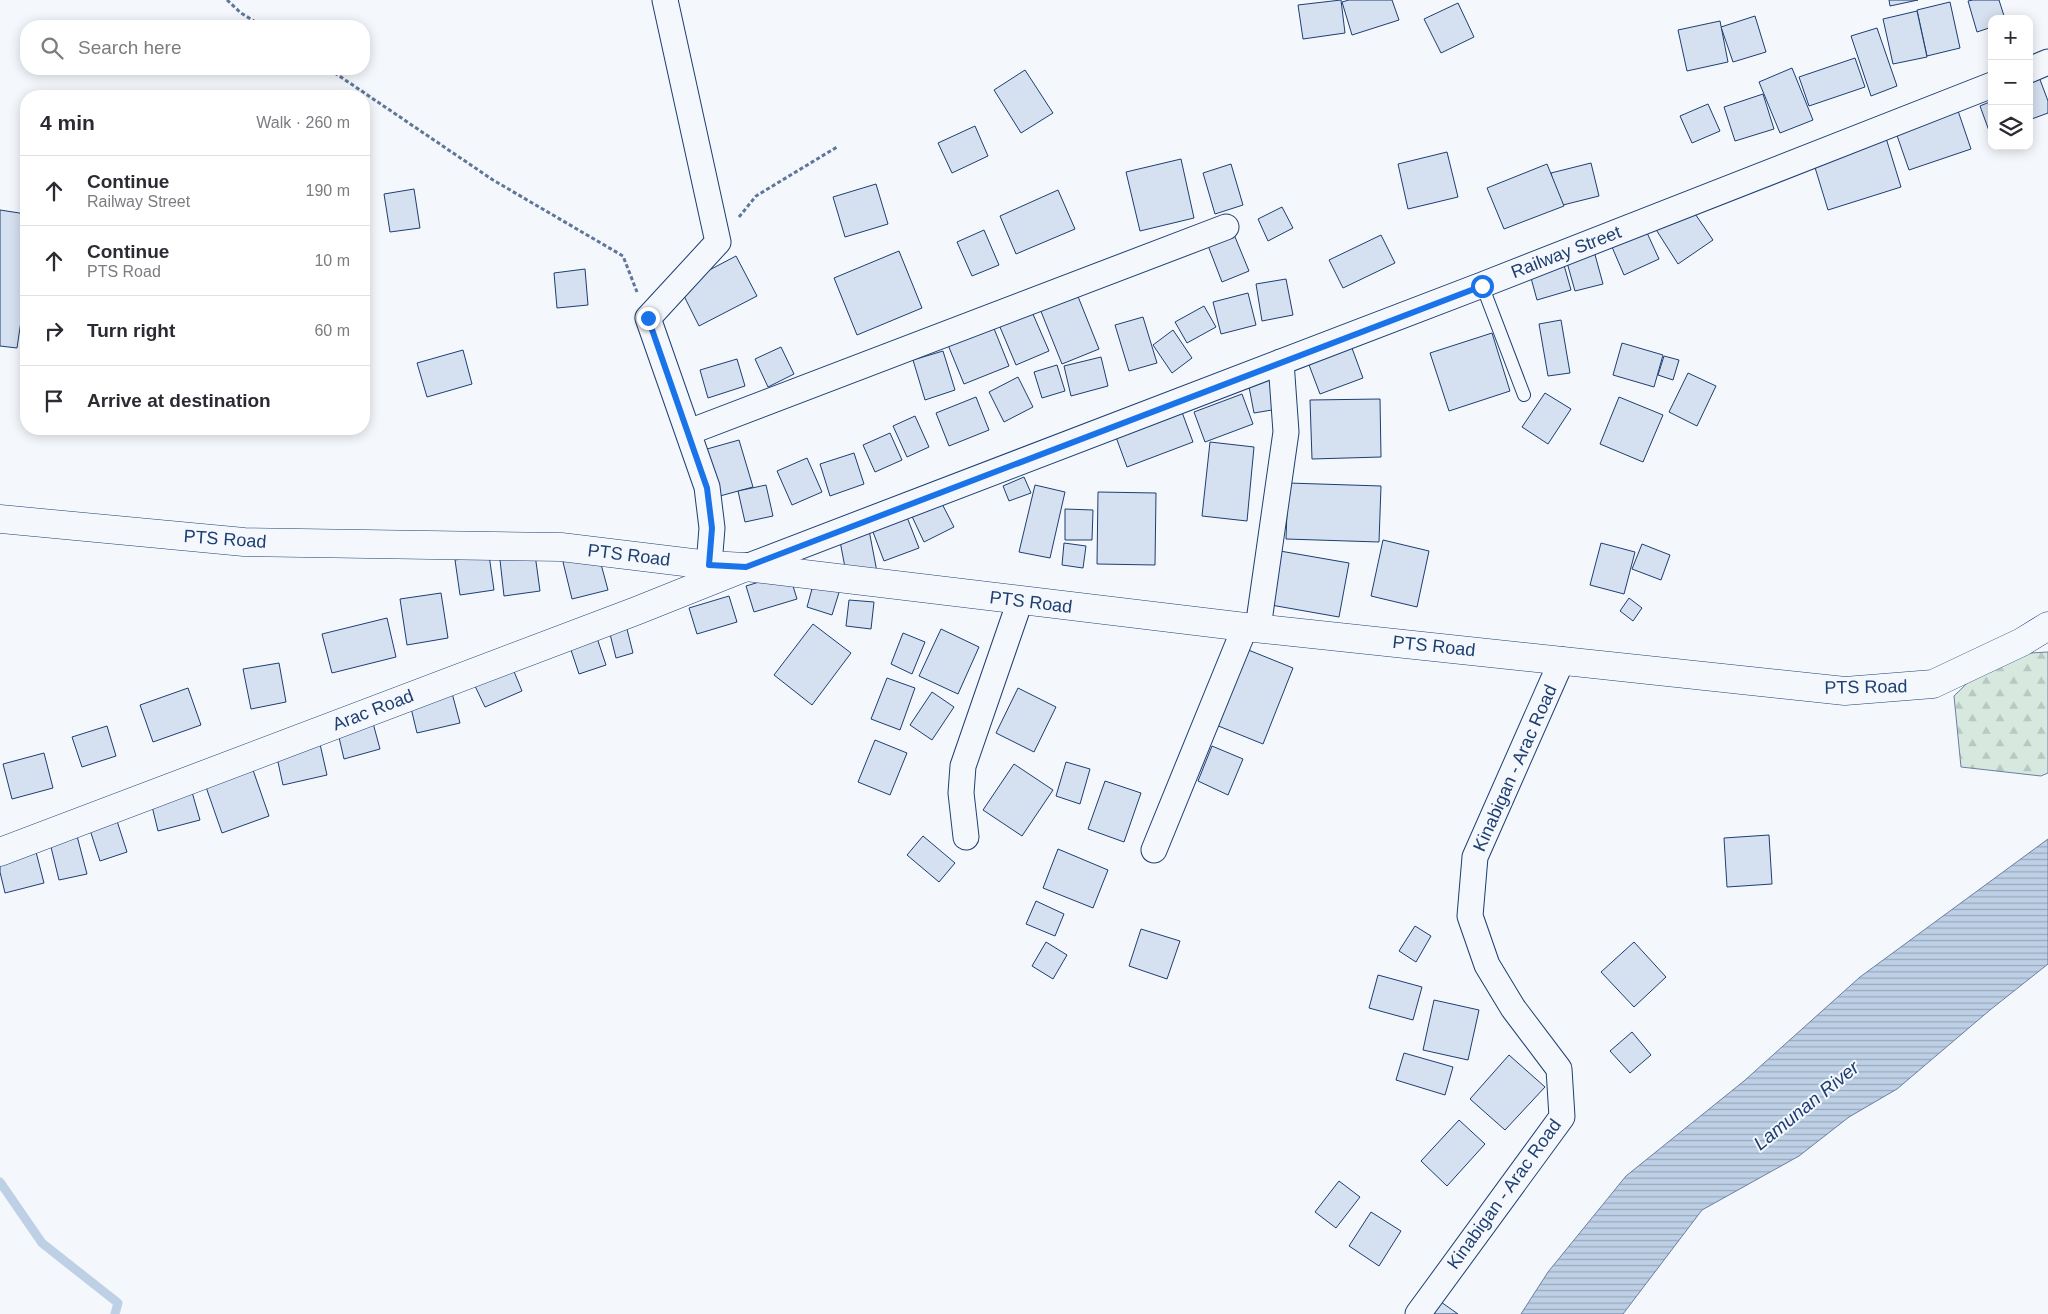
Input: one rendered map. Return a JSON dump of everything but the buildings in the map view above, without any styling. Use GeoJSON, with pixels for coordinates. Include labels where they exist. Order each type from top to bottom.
{"type":"FeatureCollection","features":[{"type":"Feature","properties":{"kind":"main road","name":"PTS Road"},"geometry":{"type":"LineString","coordinates":[[0,519],[244,542],[561,547],[1251,627],[1845,691],[1933,684],[2022,642],[2048,626]]}},
{"type":"Feature","properties":{"kind":"main road","name":"Arac Road"},"geometry":{"type":"LineString","coordinates":[[0,852],[636,611],[746,567]]}},
{"type":"Feature","properties":{"kind":"street"},"geometry":{"type":"LineString","coordinates":[[665,0],[718,242],[648,318],[707,488],[712,528],[709,565]]}},
{"type":"Feature","properties":{"kind":"street"},"geometry":{"type":"LineString","coordinates":[[2033,68],[2048,62]]}},
{"type":"Feature","properties":{"kind":"street","name":"Railway Street"},"geometry":{"type":"LineString","coordinates":[[746,567],[1482,286],[1988,87]]}},
{"type":"Feature","properties":{"kind":"street"},"geometry":{"type":"LineString","coordinates":[[689,432],[1226,227]]}},
{"type":"Feature","properties":{"kind":"street"},"geometry":{"type":"LineString","coordinates":[[1154,850],[1251,627],[1286,432],[1281,362]]}},
{"type":"Feature","properties":{"kind":"street"},"geometry":{"type":"LineString","coordinates":[[966,837],[961,793],[962,766],[1020,601]]}},
{"type":"Feature","properties":{"kind":"street","name":"Kinabigan - Arac Road"},"geometry":{"type":"LineString","coordinates":[[1418,1314],[1562,1117],[1559,1069],[1512,1008],[1486,965],[1470,916],[1475,857],[1562,660]]}},
{"type":"Feature","properties":{"kind":"lane"},"geometry":{"type":"LineString","coordinates":[[1482,286],[1524,395]]}},
{"type":"Feature","properties":{"kind":"path"},"geometry":{"type":"LineString","coordinates":[[227,0],[241,13],[252,20]]}},
{"type":"Feature","properties":{"kind":"path"},"geometry":{"type":"LineString","coordinates":[[338,75],[360,90]]}},
{"type":"Feature","properties":{"kind":"path"},"geometry":{"type":"LineString","coordinates":[[370,97],[493,180],[623,256],[648,318]]}},
{"type":"Feature","properties":{"kind":"path"},"geometry":{"type":"LineString","coordinates":[[718,242],[756,196],[837,147]]}},
{"type":"Feature","properties":{"kind":"green space"},"geometry":{"type":"Polygon","coordinates":[[[2048,652],[2048,773],[2041,776],[1961,767],[1954,696],[1996,655],[2048,652]]]}},
{"type":"Feature","properties":{"kind":"water","name":"Lamunan River"},"geometry":{"type":"Polygon","coordinates":[[[2048,839],[2048,964],[1990,1010],[1897,1089],[1849,1117],[1799,1156],[1702,1210],[1623,1314],[1521,1314],[1548,1272],[1626,1176],[1744,1081],[1860,977],[2048,839]]]}},
{"type":"Feature","properties":{"kind":"waterway"},"geometry":{"type":"LineString","coordinates":[[0,1182],[42,1243],[118,1303],[115,1314]]}},
{"type":"Feature","properties":{"kind":"route"},"geometry":{"type":"LineString","coordinates":[[648,318],[707,488],[712,528],[709,565],[746,567],[1482,286]]}}]}
